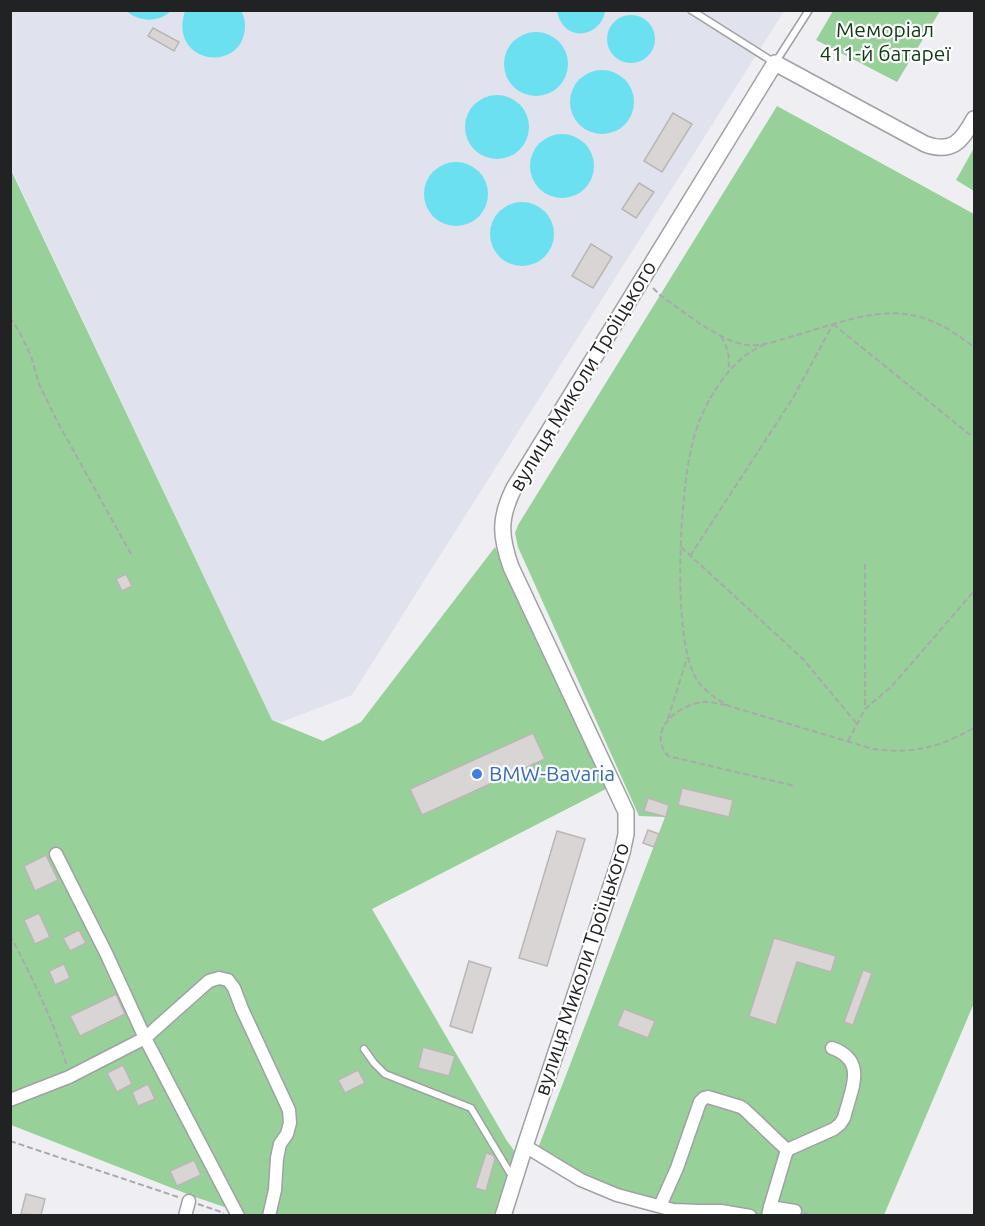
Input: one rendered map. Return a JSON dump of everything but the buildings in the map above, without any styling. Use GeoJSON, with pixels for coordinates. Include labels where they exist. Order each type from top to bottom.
{"type":"FeatureCollection","features":[{"type":"Feature","properties":{"kind":"street"},"geometry":{"type":"LineString","coordinates":[[775,63],[936,148],[949,147],[958,141],[975,119]]}},
{"type":"Feature","properties":{"kind":"street","name":"вулиця Миколи Троїцького"},"geometry":{"type":"LineString","coordinates":[[503,1215],[622,853],[626,834],[626,812],[511,567],[504,547],[502,529],[504,513],[514,488],[775,63]]}},
{"type":"Feature","properties":{"kind":"street"},"geometry":{"type":"LineString","coordinates":[[56,854],[106,953],[145,1038],[238,1215]]}},
{"type":"Feature","properties":{"kind":"street"},"geometry":{"type":"LineString","coordinates":[[10,1100],[69,1077],[145,1038],[209,981],[219,978],[228,980],[234,988],[289,1110],[290,1123],[287,1134],[280,1144],[275,1190],[269,1215]]}},
{"type":"Feature","properties":{"kind":"street"},"geometry":{"type":"LineString","coordinates":[[795,1211],[769,1211],[787,1150],[834,1129],[840,1124],[844,1118],[855,1077],[855,1068],[850,1058],[843,1052],[832,1048]]}},
{"type":"Feature","properties":{"kind":"street"},"geometry":{"type":"LineString","coordinates":[[660,1206],[677,1168],[700,1102],[708,1096],[741,1107],[787,1150]]}},
{"type":"Feature","properties":{"kind":"street"},"geometry":{"type":"LineString","coordinates":[[525,1146],[581,1180],[616,1195],[673,1210],[721,1211],[750,1215]]}},
{"type":"Feature","properties":{"kind":"street"},"geometry":{"type":"LineString","coordinates":[[185,1215],[189,1201]]}},
{"type":"Feature","properties":{"kind":"lane"},"geometry":{"type":"LineString","coordinates":[[691,10],[775,63],[809,10]]}},
{"type":"Feature","properties":{"kind":"lane"},"geometry":{"type":"LineString","coordinates":[[364,1049],[374,1064],[386,1074],[471,1108],[514,1180]]}},
{"type":"Feature","properties":{"kind":"path"},"geometry":{"type":"LineString","coordinates":[[642,279],[660,295],[721,336],[750,346],[883,313],[906,313],[950,330],[975,347]]}},
{"type":"Feature","properties":{"kind":"path"},"geometry":{"type":"LineString","coordinates":[[10,317],[24,340],[39,384],[57,421],[130,554]]}},
{"type":"Feature","properties":{"kind":"path"},"geometry":{"type":"LineString","coordinates":[[833,324],[975,438]]}},
{"type":"Feature","properties":{"kind":"path"},"geometry":{"type":"LineString","coordinates":[[690,556],[793,398],[833,324]]}},
{"type":"Feature","properties":{"kind":"path"},"geometry":{"type":"LineString","coordinates":[[721,336],[730,359],[728,374]]}},
{"type":"Feature","properties":{"kind":"path"},"geometry":{"type":"LineString","coordinates":[[729,706],[711,695],[697,680],[687,657],[683,632],[680,567],[684,492],[692,445],[702,415],[713,393],[748,353],[765,344]]}},
{"type":"Feature","properties":{"kind":"path"},"geometry":{"type":"LineString","coordinates":[[681,547],[803,659],[857,724]]}},
{"type":"Feature","properties":{"kind":"path"},"geometry":{"type":"LineString","coordinates":[[865,564],[866,709]]}},
{"type":"Feature","properties":{"kind":"path"},"geometry":{"type":"LineString","coordinates":[[848,741],[866,709],[892,686],[975,591]]}},
{"type":"Feature","properties":{"kind":"path"},"geometry":{"type":"LineString","coordinates":[[687,657],[660,740],[668,756],[795,786]]}},
{"type":"Feature","properties":{"kind":"path"},"geometry":{"type":"LineString","coordinates":[[667,721],[674,713],[686,707],[700,702],[710,702],[873,749],[892,751],[914,751],[934,747],[975,728]]}},
{"type":"Feature","properties":{"kind":"path"},"geometry":{"type":"LineString","coordinates":[[10,935],[41,997],[60,1042],[69,1077]]}},
{"type":"Feature","properties":{"kind":"path"},"geometry":{"type":"LineString","coordinates":[[10,1141],[231,1215]]}},
{"type":"Feature","properties":{"kind":"shaded area"},"geometry":{"type":"Polygon","coordinates":[[[11,11],[784,11],[352,695],[282,722],[272,720],[11,168],[11,11]]]}},
{"type":"Feature","properties":{"kind":"green space","name":"Меморіал 411-й батареї"},"geometry":{"type":"Polygon","coordinates":[[[833,11],[940,11],[897,82],[816,40],[833,11]]]}},
{"type":"Feature","properties":{"kind":"green space"},"geometry":{"type":"Polygon","coordinates":[[[777,106],[974,214],[974,1003],[884,1215],[665,1215],[535,1156],[665,817],[639,816],[518,547],[515,533],[777,106]]]}},
{"type":"Feature","properties":{"kind":"green space"},"geometry":{"type":"Polygon","coordinates":[[[974,148],[974,191],[956,180],[974,148]]]}},
{"type":"Feature","properties":{"kind":"green space"},"geometry":{"type":"Polygon","coordinates":[[[10,168],[272,720],[323,741],[361,722],[495,547],[606,789],[372,909],[507,1141],[518,1156],[500,1215],[248,1215],[195,1197],[11,1125],[10,168]]]}},
{"type":"Feature","properties":{"kind":"water"},"geometry":{"type":"Polygon","coordinates":[[[557,10],[605,11],[603,19],[592,30],[578,33],[571,32],[565,27],[557,10]]]}},
{"type":"Feature","properties":{"kind":"water"},"geometry":{"type":"Polygon","coordinates":[[[126,11],[171,11],[160,18],[149,20],[131,15],[126,11]]]}},
{"type":"Feature","properties":{"kind":"water"},"geometry":{"type":"Polygon","coordinates":[[[185,11],[241,11],[245,24],[243,38],[236,49],[226,55],[203,56],[193,50],[185,40],[182,27],[185,11]]]}},
{"type":"Feature","properties":{"kind":"water"},"geometry":{"type":"Polygon","coordinates":[[[626,15],[636,15],[648,22],[655,34],[655,44],[648,56],[636,63],[626,63],[611,52],[607,44],[607,34],[618,19],[626,15]]]}},
{"type":"Feature","properties":{"kind":"water"},"geometry":{"type":"Polygon","coordinates":[[[536,32],[548,34],[559,41],[566,52],[568,64],[566,76],[559,87],[548,94],[536,96],[524,94],[513,87],[506,76],[504,64],[506,52],[513,41],[524,34],[536,32]]]}},
{"type":"Feature","properties":{"kind":"water"},"geometry":{"type":"Polygon","coordinates":[[[602,70],[614,72],[625,79],[632,90],[634,102],[632,114],[625,125],[614,132],[602,134],[590,132],[579,125],[572,114],[570,102],[572,90],[579,79],[590,72],[602,70]]]}},
{"type":"Feature","properties":{"kind":"water"},"geometry":{"type":"Polygon","coordinates":[[[497,95],[509,97],[520,104],[527,115],[529,127],[527,139],[520,150],[509,157],[497,159],[485,157],[474,150],[467,139],[465,127],[467,115],[474,104],[485,97],[497,95]]]}},
{"type":"Feature","properties":{"kind":"water"},"geometry":{"type":"Polygon","coordinates":[[[562,134],[574,136],[585,143],[592,154],[594,166],[592,178],[585,189],[574,196],[562,198],[550,196],[539,189],[532,178],[530,166],[532,154],[539,143],[550,136],[562,134]]]}},
{"type":"Feature","properties":{"kind":"water"},"geometry":{"type":"Polygon","coordinates":[[[456,162],[468,164],[479,171],[486,182],[488,194],[486,206],[479,217],[468,224],[456,226],[444,224],[433,217],[426,206],[424,194],[426,182],[433,171],[444,164],[456,162]]]}},
{"type":"Feature","properties":{"kind":"water"},"geometry":{"type":"Polygon","coordinates":[[[522,202],[534,204],[545,211],[552,222],[554,234],[552,246],[545,257],[534,264],[522,266],[510,264],[499,257],[492,246],[490,234],[492,222],[499,211],[510,204],[522,202]]]}},
{"type":"Feature","properties":{"kind":"place","name":"BMW-Bavaria"},"geometry":{"type":"Point","coordinates":[477,774]}}]}
